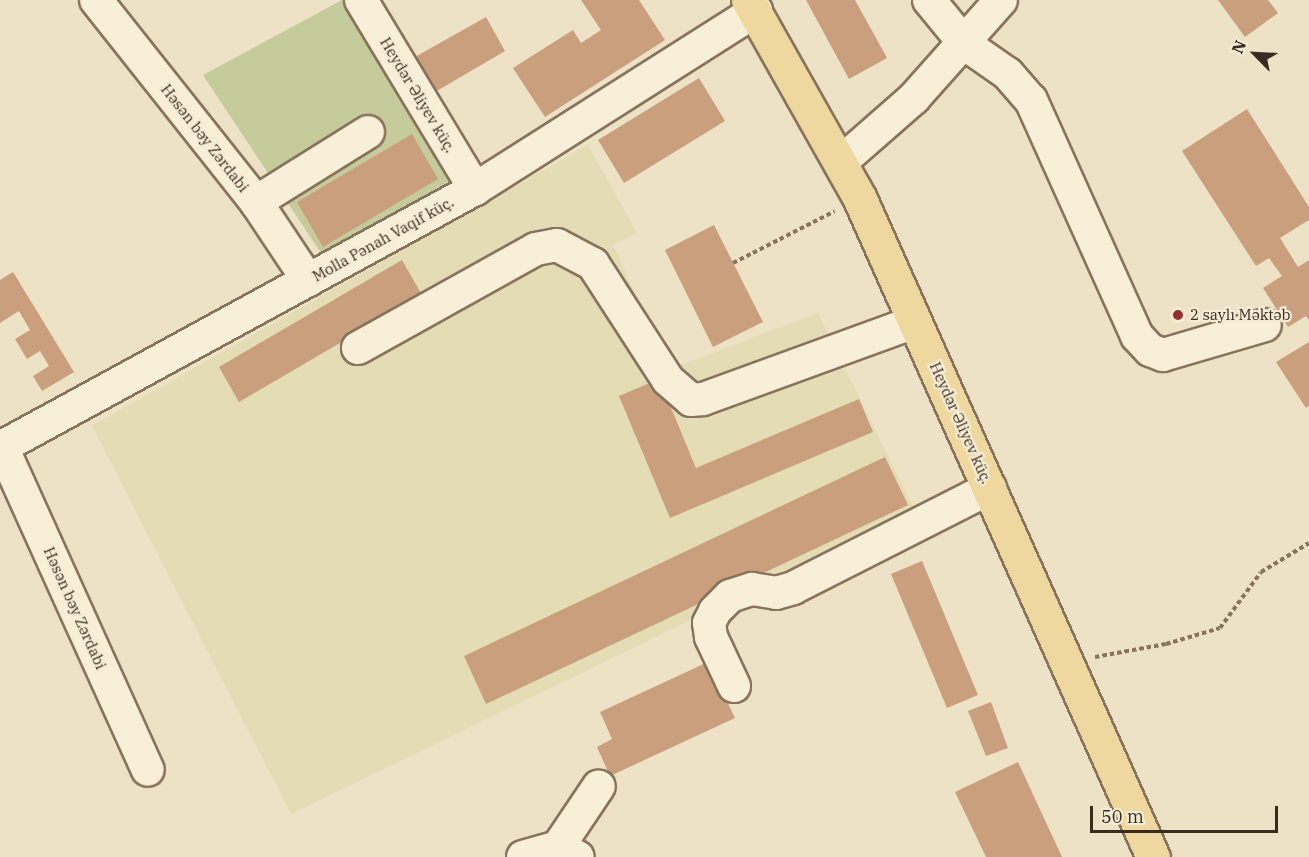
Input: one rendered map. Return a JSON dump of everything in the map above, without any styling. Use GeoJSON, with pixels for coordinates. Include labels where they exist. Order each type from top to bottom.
{"type":"FeatureCollection","features":[{"type":"Feature","properties":{"kind":"main road","name":"Heydər Əliyev küç."},"geometry":{"type":"LineString","coordinates":[[752,6],[860,199],[1153,857]]}},
{"type":"Feature","properties":{"kind":"street","name":"Həsən bəy Zərdabi"},"geometry":{"type":"LineString","coordinates":[[96,0],[256,202],[308,280]]}},
{"type":"Feature","properties":{"kind":"street","name":"Heydər Əliyev küç."},"geometry":{"type":"LineString","coordinates":[[361,0],[475,189]]}},
{"type":"Feature","properties":{"kind":"street"},"geometry":{"type":"LineString","coordinates":[[929,0],[965,44],[1008,74],[1031,100],[1137,336],[1150,350],[1163,355],[1265,325]]}},
{"type":"Feature","properties":{"kind":"street"},"geometry":{"type":"LineString","coordinates":[[841,162],[914,98],[965,44],[1001,0]]}},
{"type":"Feature","properties":{"kind":"street","name":"Molla Pənah Vaqif küç."},"geometry":{"type":"LineString","coordinates":[[1,448],[475,189],[752,6]]}},
{"type":"Feature","properties":{"kind":"street"},"geometry":{"type":"LineString","coordinates":[[256,202],[368,132]]}},
{"type":"Feature","properties":{"kind":"street"},"geometry":{"type":"LineString","coordinates":[[358,348],[536,249],[557,245],[593,264],[668,380],[691,400],[703,399],[915,322]]}},
{"type":"Feature","properties":{"kind":"street","name":"Həsən bəy Zərdabi"},"geometry":{"type":"LineString","coordinates":[[1,448],[148,770]]}},
{"type":"Feature","properties":{"kind":"street"},"geometry":{"type":"LineString","coordinates":[[734,686],[711,637],[709,623],[715,611],[730,596],[752,589],[776,593],[793,588],[990,488]]}},
{"type":"Feature","properties":{"kind":"street"},"geometry":{"type":"LineString","coordinates":[[523,857],[568,852],[599,786]]}},
{"type":"Feature","properties":{"kind":"path"},"geometry":{"type":"LineString","coordinates":[[733,263],[860,199]]}},
{"type":"Feature","properties":{"kind":"path"},"geometry":{"type":"LineString","coordinates":[[1068,663],[1187,638],[1220,628],[1261,572],[1309,543]]}},
{"type":"Feature","properties":{"kind":"shaded area"},"geometry":{"type":"Polygon","coordinates":[[[588,145],[637,233],[613,245],[670,369],[818,313],[915,511],[291,814],[92,426],[588,145]]]}},
{"type":"Feature","properties":{"kind":"green space"},"geometry":{"type":"Polygon","coordinates":[[[342,0],[451,180],[323,256],[203,75],[342,0]]]}},
{"type":"Feature","properties":{"kind":"building"},"geometry":{"type":"Polygon","coordinates":[[[581,0],[639,0],[665,40],[545,117],[513,68],[573,30],[581,43],[601,30],[581,0]]]}},
{"type":"Feature","properties":{"kind":"building"},"geometry":{"type":"Polygon","coordinates":[[[806,0],[855,0],[887,58],[849,79],[806,0]]]}},
{"type":"Feature","properties":{"kind":"building"},"geometry":{"type":"Polygon","coordinates":[[[1218,0],[1268,0],[1278,13],[1245,37],[1218,0]]]}},
{"type":"Feature","properties":{"kind":"building"},"geometry":{"type":"Polygon","coordinates":[[[486,17],[505,51],[435,92],[415,57],[486,17]]]}},
{"type":"Feature","properties":{"kind":"building"},"geometry":{"type":"Polygon","coordinates":[[[699,78],[725,121],[624,183],[598,140],[699,78]]]}},
{"type":"Feature","properties":{"kind":"building"},"geometry":{"type":"Polygon","coordinates":[[[1247,109],[1309,207],[1309,220],[1280,238],[1298,267],[1309,260],[1309,320],[1306,316],[1288,327],[1263,288],[1282,276],[1269,258],[1256,266],[1182,151],[1247,109]]]}},
{"type":"Feature","properties":{"kind":"building"},"geometry":{"type":"Polygon","coordinates":[[[412,134],[438,179],[323,247],[297,202],[412,134]]]}},
{"type":"Feature","properties":{"kind":"building"},"geometry":{"type":"Polygon","coordinates":[[[714,225],[763,322],[713,347],[665,250],[714,225]]]}},
{"type":"Feature","properties":{"kind":"building"},"geometry":{"type":"Polygon","coordinates":[[[402,260],[422,295],[239,402],[219,367],[402,260]]]}},
{"type":"Feature","properties":{"kind":"building"},"geometry":{"type":"Polygon","coordinates":[[[13,272],[74,372],[42,391],[33,376],[49,366],[40,351],[27,359],[15,339],[30,330],[19,311],[0,323],[0,280],[13,272]]]}},
{"type":"Feature","properties":{"kind":"building"},"geometry":{"type":"Polygon","coordinates":[[[1309,342],[1309,406],[1306,408],[1276,362],[1309,342]]]}},
{"type":"Feature","properties":{"kind":"building"},"geometry":{"type":"Polygon","coordinates":[[[659,379],[696,468],[859,399],[873,432],[670,518],[619,396],[659,379]]]}},
{"type":"Feature","properties":{"kind":"building"},"geometry":{"type":"Polygon","coordinates":[[[885,457],[908,505],[486,704],[464,656],[885,457]]]}},
{"type":"Feature","properties":{"kind":"building"},"geometry":{"type":"Polygon","coordinates":[[[922,561],[978,695],[947,708],[891,574],[922,561]]]}},
{"type":"Feature","properties":{"kind":"building"},"geometry":{"type":"Polygon","coordinates":[[[708,662],[735,718],[610,776],[597,747],[612,739],[600,712],[708,662]]]}},
{"type":"Feature","properties":{"kind":"building"},"geometry":{"type":"Polygon","coordinates":[[[991,702],[1008,748],[986,756],[968,711],[991,702]]]}},
{"type":"Feature","properties":{"kind":"building"},"geometry":{"type":"Polygon","coordinates":[[[1018,762],[1062,857],[986,857],[955,792],[1018,762]]]}},
{"type":"Feature","properties":{"kind":"place","name":"2 saylı Məktəb"},"geometry":{"type":"Point","coordinates":[1178,315]}}]}
